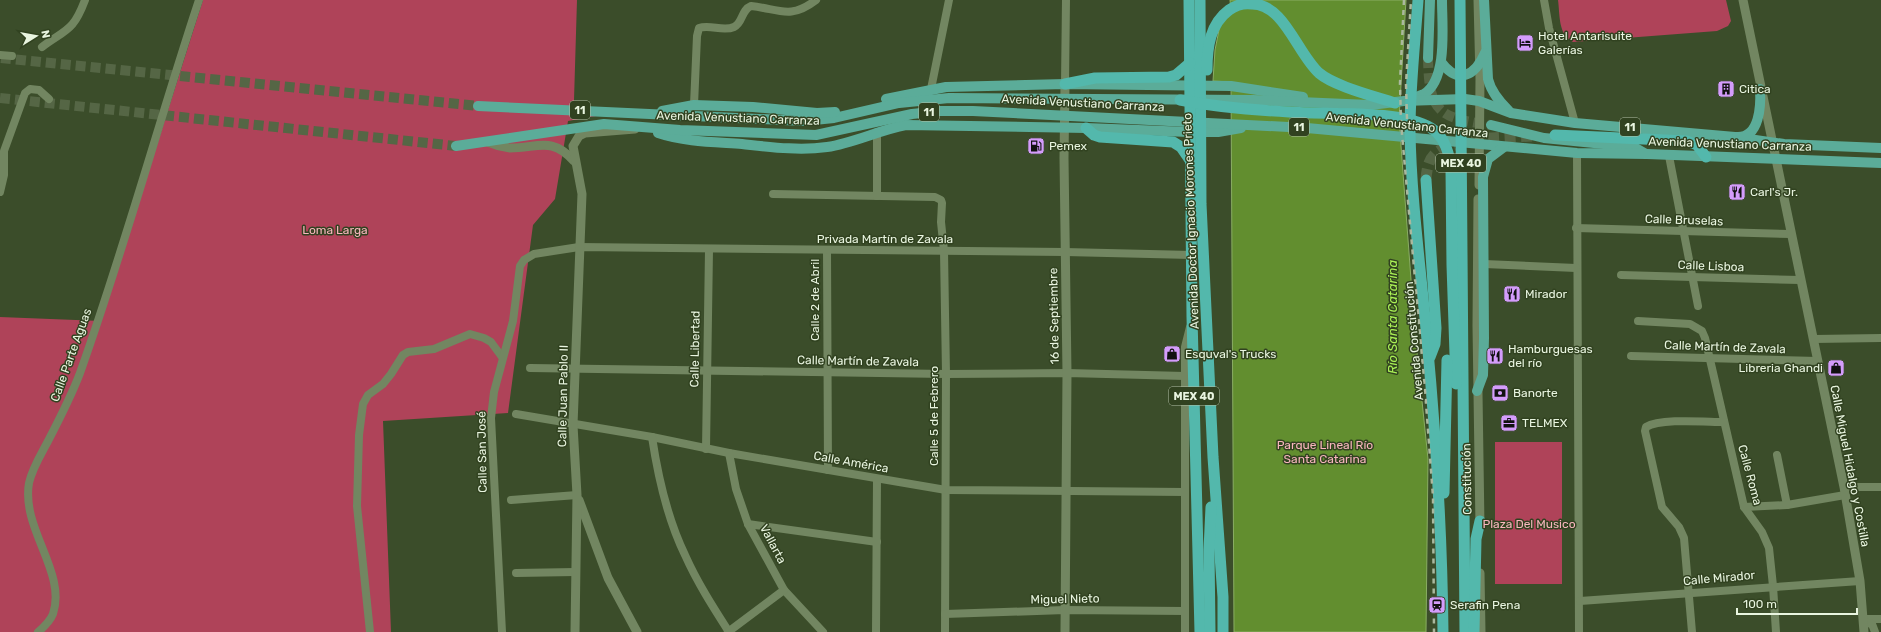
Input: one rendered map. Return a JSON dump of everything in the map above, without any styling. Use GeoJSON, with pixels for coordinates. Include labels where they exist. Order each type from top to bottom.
{"type":"FeatureCollection","features":[{"type":"Feature","properties":{"kind":"highway","name":"Avenida Doctor Ignacio Morones Prieto"},"geometry":{"type":"LineString","coordinates":[[1189,0],[1192,317],[1200,620],[1199,632]]}},
{"type":"Feature","properties":{"kind":"highway","name":"Avenida Doctor Ignacio Morones Prieto"},"geometry":{"type":"LineString","coordinates":[[1200,0],[1201,204],[1223,632]]}},
{"type":"Feature","properties":{"kind":"highway","name":"Avenida Constitución"},"geometry":{"type":"LineString","coordinates":[[1418,0],[1410,130],[1429,359],[1442,561],[1443,632]]}},
{"type":"Feature","properties":{"kind":"highway","name":"MEX 40"},"geometry":{"type":"LineString","coordinates":[[1460,0],[1463,326],[1462,410],[1465,507],[1465,632]]}},
{"type":"Feature","properties":{"kind":"highway"},"geometry":{"type":"LineString","coordinates":[[1205,276],[1207,65],[1209,39],[1217,21],[1234,7],[1246,4],[1266,6],[1284,23],[1306,59],[1320,74],[1356,90],[1399,102]]}},
{"type":"Feature","properties":{"kind":"highway"},"geometry":{"type":"LineString","coordinates":[[1066,84],[1095,78],[1169,77],[1176,75],[1190,63]]}},
{"type":"Feature","properties":{"kind":"highway"},"geometry":{"type":"LineString","coordinates":[[1180,100],[1232,108],[1410,119],[1433,129],[1439,136],[1450,158],[1452,188],[1451,220],[1454,367],[1457,391],[1462,410]]}},
{"type":"Feature","properties":{"kind":"highway"},"geometry":{"type":"LineString","coordinates":[[1086,128],[1094,136],[1100,137],[1173,142],[1181,147],[1190,160]]}},
{"type":"Feature","properties":{"kind":"highway"},"geometry":{"type":"LineString","coordinates":[[1555,135],[1687,140],[1697,145],[1706,157]]}},
{"type":"Feature","properties":{"kind":"highway"},"geometry":{"type":"LineString","coordinates":[[1426,180],[1436,328],[1435,344],[1429,359]]}},
{"type":"Feature","properties":{"kind":"highway"},"geometry":{"type":"LineString","coordinates":[[1442,561],[1448,321],[1452,265]]}},
{"type":"Feature","properties":{"kind":"highway","name":"MEX 40"},"geometry":{"type":"LineString","coordinates":[[1210,632],[1208,550],[1213,457]]}},
{"type":"Feature","properties":{"kind":"highway"},"geometry":{"type":"LineString","coordinates":[[1474,632],[1476,540],[1480,520]]}},
{"type":"Feature","properties":{"kind":"main road"},"geometry":{"type":"LineString","coordinates":[[1428,58],[1430,0]]}},
{"type":"Feature","properties":{"kind":"main road"},"geometry":{"type":"LineString","coordinates":[[1423,98],[1437,79],[1441,62],[1442,0]]}},
{"type":"Feature","properties":{"kind":"main road"},"geometry":{"type":"LineString","coordinates":[[1484,0],[1485,53],[1489,85],[1499,100],[1511,113]]}},
{"type":"Feature","properties":{"kind":"main road"},"geometry":{"type":"LineString","coordinates":[[1441,62],[1446,69],[1455,75],[1467,75],[1476,69],[1485,53]]}},
{"type":"Feature","properties":{"kind":"main road"},"geometry":{"type":"LineString","coordinates":[[646,114],[694,105],[753,107],[817,113],[850,110],[930,89],[1066,84],[1245,87],[1313,99],[1325,103]]}},
{"type":"Feature","properties":{"kind":"main road"},"geometry":{"type":"LineString","coordinates":[[1030,128],[1043,121],[1047,116],[1047,97],[1042,88],[1038,85]]}},
{"type":"Feature","properties":{"kind":"main road"},"geometry":{"type":"LineString","coordinates":[[1086,128],[1086,107],[1095,85]]}},
{"type":"Feature","properties":{"kind":"main road"},"geometry":{"type":"LineString","coordinates":[[1735,137],[1742,137],[1755,125],[1761,107],[1760,90]]}},
{"type":"Feature","properties":{"kind":"main road","name":"Avenida Venustiano Carranza"},"geometry":{"type":"LineString","coordinates":[[478,106],[804,122],[834,118],[899,103],[949,98],[1253,100],[1370,105],[1423,98],[1474,100],[1511,113],[1575,123],[1735,137],[1771,143],[1881,148]]}},
{"type":"Feature","properties":{"kind":"main road","name":"Avenida Venustiano Carranza"},"geometry":{"type":"LineString","coordinates":[[456,146],[588,125],[623,124],[642,128],[816,135],[912,114],[947,111],[1009,112],[1338,130],[1418,139],[1577,153],[1647,154],[1881,163]]}},
{"type":"Feature","properties":{"kind":"main road"},"geometry":{"type":"LineString","coordinates":[[815,148],[805,130],[807,123],[817,113]]}},
{"type":"Feature","properties":{"kind":"main road"},"geometry":{"type":"LineString","coordinates":[[642,128],[680,139],[786,148],[815,148],[848,142],[906,125],[1218,132],[1256,125]]}},
{"type":"Feature","properties":{"kind":"main road"},"geometry":{"type":"LineString","coordinates":[[1490,125],[1544,138],[1634,147],[1647,154]]}},
{"type":"Feature","properties":{"kind":"main road"},"geometry":{"type":"LineString","coordinates":[[1477,391],[1481,384],[1483,370],[1484,264],[1482,196],[1484,170],[1488,159],[1504,147]]}},
{"type":"Feature","properties":{"kind":"street"},"geometry":{"type":"LineString","coordinates":[[42,47],[62,35],[73,24],[85,0]]}},
{"type":"Feature","properties":{"kind":"street","name":"Calle Parte Aguas"},"geometry":{"type":"LineString","coordinates":[[38,632],[53,614],[55,590],[52,577],[30,518],[28,501],[29,483],[33,470],[68,402],[80,374],[132,217],[166,102],[199,0]]}},
{"type":"Feature","properties":{"kind":"street"},"geometry":{"type":"LineString","coordinates":[[694,105],[697,36],[699,28],[706,26],[725,29],[735,27],[740,22],[745,10],[751,6],[788,13],[802,10],[816,0]]}},
{"type":"Feature","properties":{"kind":"street"},"geometry":{"type":"LineString","coordinates":[[930,89],[949,0]]}},
{"type":"Feature","properties":{"kind":"street","name":"16 de Septiembre"},"geometry":{"type":"LineString","coordinates":[[1065,632],[1067,373],[1064,128],[1066,84],[1066,0]]}},
{"type":"Feature","properties":{"kind":"street","name":"Constitución"},"geometry":{"type":"LineString","coordinates":[[1478,0],[1480,79],[1477,391],[1481,632]]}},
{"type":"Feature","properties":{"kind":"street"},"geometry":{"type":"LineString","coordinates":[[1544,0],[1549,28],[1575,123]]}},
{"type":"Feature","properties":{"kind":"street","name":"Calle Miguel Hidalgo y Costilla"},"geometry":{"type":"LineString","coordinates":[[1743,0],[1774,159],[1814,339],[1844,491],[1860,581],[1864,632]]}},
{"type":"Feature","properties":{"kind":"street"},"geometry":{"type":"LineString","coordinates":[[0,55],[12,56]]}},
{"type":"Feature","properties":{"kind":"street"},"geometry":{"type":"LineString","coordinates":[[0,192],[4,175],[4,151],[25,93],[30,89],[39,90],[49,99]]}},
{"type":"Feature","properties":{"kind":"street","name":"Calle Juan Pablo II"},"geometry":{"type":"LineString","coordinates":[[574,632],[577,495],[573,424],[582,194],[573,146],[576,139],[581,134],[642,128]]}},
{"type":"Feature","properties":{"kind":"street"},"geometry":{"type":"LineString","coordinates":[[773,194],[877,196],[878,132]]}},
{"type":"Feature","properties":{"kind":"street"},"geometry":{"type":"LineString","coordinates":[[488,142],[510,148],[550,145],[563,150],[575,161]]}},
{"type":"Feature","properties":{"kind":"street"},"geometry":{"type":"LineString","coordinates":[[1577,153],[1576,268],[1580,632]]}},
{"type":"Feature","properties":{"kind":"street"},"geometry":{"type":"LineString","coordinates":[[1669,156],[1698,306]]}},
{"type":"Feature","properties":{"kind":"street","name":"Calle 5 de Febrero"},"geometry":{"type":"LineString","coordinates":[[877,196],[935,197],[941,200],[944,251],[946,374],[945,632]]}},
{"type":"Feature","properties":{"kind":"street","name":"Calle Bruselas"},"geometry":{"type":"LineString","coordinates":[[1576,228],[1791,234]]}},
{"type":"Feature","properties":{"kind":"street","name":"Privada Martín de Zavala"},"geometry":{"type":"LineString","coordinates":[[579,247],[709,250],[1192,254]]}},
{"type":"Feature","properties":{"kind":"street","name":"Calle San José"},"geometry":{"type":"LineString","coordinates":[[502,632],[491,418],[494,392],[502,357],[511,328],[520,266],[524,260],[534,254],[579,247]]}},
{"type":"Feature","properties":{"kind":"street","name":"Calle Libertad"},"geometry":{"type":"LineString","coordinates":[[706,449],[709,250]]}},
{"type":"Feature","properties":{"kind":"street","name":"Calle 2 de Abril"},"geometry":{"type":"LineString","coordinates":[[828,250],[828,470]]}},
{"type":"Feature","properties":{"kind":"street"},"geometry":{"type":"LineString","coordinates":[[1484,264],[1576,268]]}},
{"type":"Feature","properties":{"kind":"street","name":"Calle Lisboa"},"geometry":{"type":"LineString","coordinates":[[1621,275],[1800,280]]}},
{"type":"Feature","properties":{"kind":"street"},"geometry":{"type":"LineString","coordinates":[[1185,632],[1185,347],[1192,317]]}},
{"type":"Feature","properties":{"kind":"street","name":"Calle Roma"},"geometry":{"type":"LineString","coordinates":[[1638,321],[1690,324],[1702,331],[1708,344],[1744,507],[1767,540],[1774,586],[1776,632]]}},
{"type":"Feature","properties":{"kind":"street"},"geometry":{"type":"LineString","coordinates":[[370,632],[358,506],[358,435],[363,404],[368,395],[383,384],[403,355],[415,350],[434,349],[470,334],[484,338],[491,342],[502,357]]}},
{"type":"Feature","properties":{"kind":"street"},"geometry":{"type":"LineString","coordinates":[[1814,339],[1881,338]]}},
{"type":"Feature","properties":{"kind":"street","name":"Calle Martín de Zavala"},"geometry":{"type":"LineString","coordinates":[[1631,356],[1818,361]]}},
{"type":"Feature","properties":{"kind":"street","name":"Calle Martín de Zavala"},"geometry":{"type":"LineString","coordinates":[[530,368],[827,373],[1067,373],[1185,376]]}},
{"type":"Feature","properties":{"kind":"street","name":"Calle América"},"geometry":{"type":"LineString","coordinates":[[516,414],[652,437],[729,454],[946,490],[1185,492]]}},
{"type":"Feature","properties":{"kind":"street"},"geometry":{"type":"LineString","coordinates":[[1692,632],[1684,538],[1679,527],[1662,507],[1645,431],[1646,427],[1651,424],[1663,422],[1724,422]]}},
{"type":"Feature","properties":{"kind":"street"},"geometry":{"type":"LineString","coordinates":[[652,437],[656,464],[667,506],[684,554],[706,596],[729,632],[784,590]]}},
{"type":"Feature","properties":{"kind":"street","name":"Vallarta"},"geometry":{"type":"LineString","coordinates":[[729,454],[736,489],[748,524],[784,590],[824,632]]}},
{"type":"Feature","properties":{"kind":"street"},"geometry":{"type":"LineString","coordinates":[[1777,456],[1787,505]]}},
{"type":"Feature","properties":{"kind":"street"},"geometry":{"type":"LineString","coordinates":[[876,632],[877,479]]}},
{"type":"Feature","properties":{"kind":"street"},"geometry":{"type":"LineString","coordinates":[[1744,507],[1787,505],[1844,491],[1881,487]]}},
{"type":"Feature","properties":{"kind":"street"},"geometry":{"type":"LineString","coordinates":[[511,500],[577,495],[608,578],[637,632]]}},
{"type":"Feature","properties":{"kind":"street"},"geometry":{"type":"LineString","coordinates":[[748,524],[877,542]]}},
{"type":"Feature","properties":{"kind":"street"},"geometry":{"type":"LineString","coordinates":[[516,573],[575,572]]}},
{"type":"Feature","properties":{"kind":"street","name":"Calle Mirador"},"geometry":{"type":"LineString","coordinates":[[1580,601],[1860,581]]}},
{"type":"Feature","properties":{"kind":"street","name":"Miguel Nieto"},"geometry":{"type":"LineString","coordinates":[[945,614],[1065,610],[1185,611]]}},
{"type":"Feature","properties":{"kind":"street"},"geometry":{"type":"LineString","coordinates":[[1864,620],[1881,619]]}},
{"type":"Feature","properties":{"kind":"street"},"geometry":{"type":"LineString","coordinates":[[1864,620],[1872,624],[1875,632]]}},
{"type":"Feature","properties":{"kind":"green space","name":"Loma Larga"},"geometry":{"type":"Polygon","coordinates":[[[203,0],[577,0],[574,100],[569,113],[596,116],[568,121],[555,199],[533,225],[508,413],[383,421],[391,632],[0,632],[0,317],[101,321],[203,0]]]}},
{"type":"Feature","properties":{"kind":"green space"},"geometry":{"type":"Polygon","coordinates":[[[1558,0],[1726,0],[1731,21],[1728,26],[1717,31],[1573,42],[1568,39],[1562,30],[1558,0]]]}},
{"type":"Feature","properties":{"kind":"green space","name":"Plaza Del Musico"},"geometry":{"type":"Polygon","coordinates":[[[1495,442],[1562,442],[1562,584],[1495,584],[1495,442]]]}},
{"type":"Feature","properties":{"kind":"water","name":"Río Santa Catarina"},"geometry":{"type":"Polygon","coordinates":[[[1230,0],[1406,0],[1399,119],[1415,333],[1428,459],[1426,632],[1234,632],[1231,82],[1213,81],[1215,50],[1221,20],[1231,13],[1230,0]]]}},
{"type":"Feature","properties":{"kind":"tunnel"},"geometry":{"type":"LineString","coordinates":[[1,58],[478,106]]}},
{"type":"Feature","properties":{"kind":"tunnel"},"geometry":{"type":"LineString","coordinates":[[1428,58],[1431,90],[1434,101],[1440,109],[1448,115],[1459,119],[1491,125]]}},
{"type":"Feature","properties":{"kind":"tunnel"},"geometry":{"type":"LineString","coordinates":[[0,98],[456,146]]}},
{"type":"Feature","properties":{"kind":"tunnel"},"geometry":{"type":"LineString","coordinates":[[1472,142],[1491,138],[1532,136]]}},
{"type":"Feature","properties":{"kind":"tunnel"},"geometry":{"type":"LineString","coordinates":[[1426,180],[1428,167],[1433,156],[1441,149],[1455,145]]}},
{"type":"Feature","properties":{"kind":"railway"},"geometry":{"type":"LineString","coordinates":[[1404,0],[1400,83],[1401,123],[1433,497],[1434,632]]}},
{"type":"Feature","properties":{"kind":"railway"},"geometry":{"type":"LineString","coordinates":[[1407,119],[1406,84],[1411,0]]}},
{"type":"Feature","properties":{"kind":"place","name":"Hotel Antarisuite Galerías"},"geometry":{"type":"Point","coordinates":[1525,43]}},
{"type":"Feature","properties":{"kind":"place","name":"Citica"},"geometry":{"type":"Point","coordinates":[1726,89]}},
{"type":"Feature","properties":{"kind":"place","name":"Pemex"},"geometry":{"type":"Point","coordinates":[1036,146]}},
{"type":"Feature","properties":{"kind":"place","name":"Carl's Jr."},"geometry":{"type":"Point","coordinates":[1737,192]}},
{"type":"Feature","properties":{"kind":"place","name":"Mirador"},"geometry":{"type":"Point","coordinates":[1512,294]}},
{"type":"Feature","properties":{"kind":"place","name":"Esquval's Trucks"},"geometry":{"type":"Point","coordinates":[1172,354]}},
{"type":"Feature","properties":{"kind":"place","name":"Hamburguesas del río"},"geometry":{"type":"Point","coordinates":[1495,356]}},
{"type":"Feature","properties":{"kind":"place","name":"Libreria Ghandi"},"geometry":{"type":"Point","coordinates":[1836,368]}},
{"type":"Feature","properties":{"kind":"place","name":"Banorte"},"geometry":{"type":"Point","coordinates":[1500,393]}},
{"type":"Feature","properties":{"kind":"place","name":"TELMEX"},"geometry":{"type":"Point","coordinates":[1509,423]}},
{"type":"Feature","properties":{"kind":"place","name":"Serafin Pena"},"geometry":{"type":"Point","coordinates":[1437,605]}},
{"type":"Feature","properties":{"kind":"park label","name":"Parque Lineal Río Santa Catarina"},"geometry":{"type":"Point","coordinates":[1325,452]}}]}
